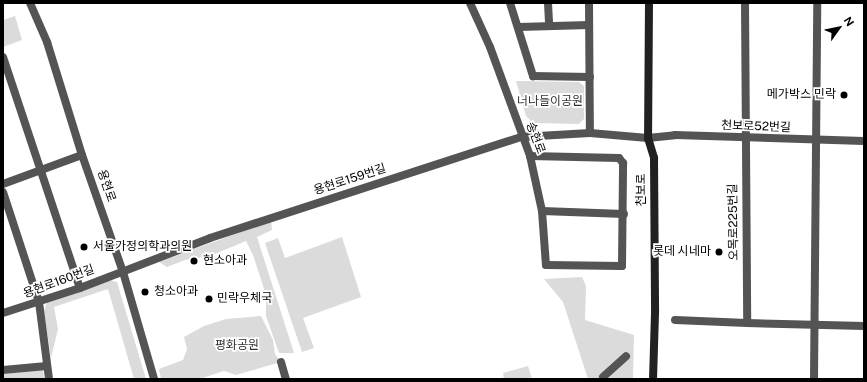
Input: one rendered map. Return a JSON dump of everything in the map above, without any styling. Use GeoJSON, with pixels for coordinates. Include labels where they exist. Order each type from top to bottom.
{"type":"FeatureCollection","features":[{"type":"Feature","properties":{"kind":"main road","name":"천보로"},"geometry":{"type":"LineString","coordinates":[[649,3],[648,138],[654,158],[655,313],[652,379]]}},
{"type":"Feature","properties":{"kind":"street","name":"용현로"},"geometry":{"type":"LineString","coordinates":[[30,3],[47,42],[82,155],[123,272],[154,379]]}},
{"type":"Feature","properties":{"kind":"street","name":"송현로"},"geometry":{"type":"LineString","coordinates":[[470,3],[490,47],[521,137],[530,156],[542,211],[546,265],[622,266],[624,214]]}},
{"type":"Feature","properties":{"kind":"street"},"geometry":{"type":"LineString","coordinates":[[510,3],[519,27],[532,76],[590,77]]}},
{"type":"Feature","properties":{"kind":"street"},"geometry":{"type":"LineString","coordinates":[[548,3],[549,25]]}},
{"type":"Feature","properties":{"kind":"street"},"geometry":{"type":"LineString","coordinates":[[589,3],[590,133]]}},
{"type":"Feature","properties":{"kind":"street","name":"오목로225번길"},"geometry":{"type":"LineString","coordinates":[[746,3],[745,138],[747,323]]}},
{"type":"Feature","properties":{"kind":"street"},"geometry":{"type":"LineString","coordinates":[[814,379],[817,325],[817,3]]}},
{"type":"Feature","properties":{"kind":"street"},"geometry":{"type":"LineString","coordinates":[[519,27],[588,25]]}},
{"type":"Feature","properties":{"kind":"street"},"geometry":{"type":"LineString","coordinates":[[3,58],[42,170],[80,288]]}},
{"type":"Feature","properties":{"kind":"street","name":"용현로159번길"},"geometry":{"type":"LineString","coordinates":[[123,272],[210,238],[521,137],[590,133]]}},
{"type":"Feature","properties":{"kind":"street","name":"천보로52번길"},"geometry":{"type":"LineString","coordinates":[[590,133],[648,138],[675,136],[864,141]]}},
{"type":"Feature","properties":{"kind":"street"},"geometry":{"type":"LineString","coordinates":[[3,184],[82,155]]}},
{"type":"Feature","properties":{"kind":"street"},"geometry":{"type":"LineString","coordinates":[[530,156],[619,158],[623,163],[624,214],[542,211]]}},
{"type":"Feature","properties":{"kind":"street"},"geometry":{"type":"LineString","coordinates":[[3,192],[39,302],[49,379]]}},
{"type":"Feature","properties":{"kind":"street","name":"용현로160번길"},"geometry":{"type":"LineString","coordinates":[[3,313],[80,288],[123,272]]}},
{"type":"Feature","properties":{"kind":"street"},"geometry":{"type":"LineString","coordinates":[[675,320],[864,326]]}},
{"type":"Feature","properties":{"kind":"street"},"geometry":{"type":"LineString","coordinates":[[604,377],[626,356]]}},
{"type":"Feature","properties":{"kind":"street"},"geometry":{"type":"LineString","coordinates":[[281,362],[286,379]]}},
{"type":"Feature","properties":{"kind":"street"},"geometry":{"type":"LineString","coordinates":[[3,370],[47,366]]}},
{"type":"Feature","properties":{"kind":"green space"},"geometry":{"type":"Polygon","coordinates":[[[15,16],[22,40],[3,47],[3,20],[15,16]]]}},
{"type":"Feature","properties":{"kind":"green space","name":"너나들이공원"},"geometry":{"type":"Polygon","coordinates":[[[516,81],[579,82],[584,86],[584,119],[579,124],[533,123],[526,116],[516,81]]]}},
{"type":"Feature","properties":{"kind":"green space"},"geometry":{"type":"Polygon","coordinates":[[[271,221],[272,230],[257,237],[294,353],[279,353],[266,316],[266,295],[253,255],[246,241],[210,256],[185,260],[167,267],[159,262],[271,221]]]}},
{"type":"Feature","properties":{"kind":"green space"},"geometry":{"type":"Polygon","coordinates":[[[342,237],[361,297],[303,318],[314,348],[302,352],[265,243],[278,238],[285,258],[342,237]]]}},
{"type":"Feature","properties":{"kind":"green space"},"geometry":{"type":"Polygon","coordinates":[[[582,277],[586,286],[585,320],[634,335],[633,379],[588,379],[563,302],[544,279],[582,277]]]}},
{"type":"Feature","properties":{"kind":"green space"},"geometry":{"type":"Polygon","coordinates":[[[109,280],[117,282],[146,379],[134,379],[108,289],[54,307],[58,329],[51,358],[44,312],[47,301],[109,280]]]}},
{"type":"Feature","properties":{"kind":"green space","name":"평화공원"},"geometry":{"type":"Polygon","coordinates":[[[261,316],[273,340],[275,354],[281,362],[236,375],[224,371],[199,379],[161,379],[159,369],[183,360],[187,349],[184,337],[204,326],[226,319],[261,316]]]}},
{"type":"Feature","properties":{"kind":"green space"},"geometry":{"type":"Polygon","coordinates":[[[528,366],[532,379],[504,379],[503,373],[528,366]]]}},
{"type":"Feature","properties":{"kind":"green space"},"geometry":{"type":"Polygon","coordinates":[[[43,370],[44,379],[3,379],[3,374],[43,370]]]}},
{"type":"Feature","properties":{"kind":"place","name":"메가박스 민락"},"geometry":{"type":"Point","coordinates":[844,95]}},
{"type":"Feature","properties":{"kind":"place","name":"서울가정의학과의원"},"geometry":{"type":"Point","coordinates":[84,247]}},
{"type":"Feature","properties":{"kind":"place","name":"롯데 시네마"},"geometry":{"type":"Point","coordinates":[719,252]}},
{"type":"Feature","properties":{"kind":"place","name":"현소아과"},"geometry":{"type":"Point","coordinates":[194,261]}},
{"type":"Feature","properties":{"kind":"place","name":"청소아과"},"geometry":{"type":"Point","coordinates":[145,292]}},
{"type":"Feature","properties":{"kind":"place","name":"민락우체국"},"geometry":{"type":"Point","coordinates":[209,299]}}]}
